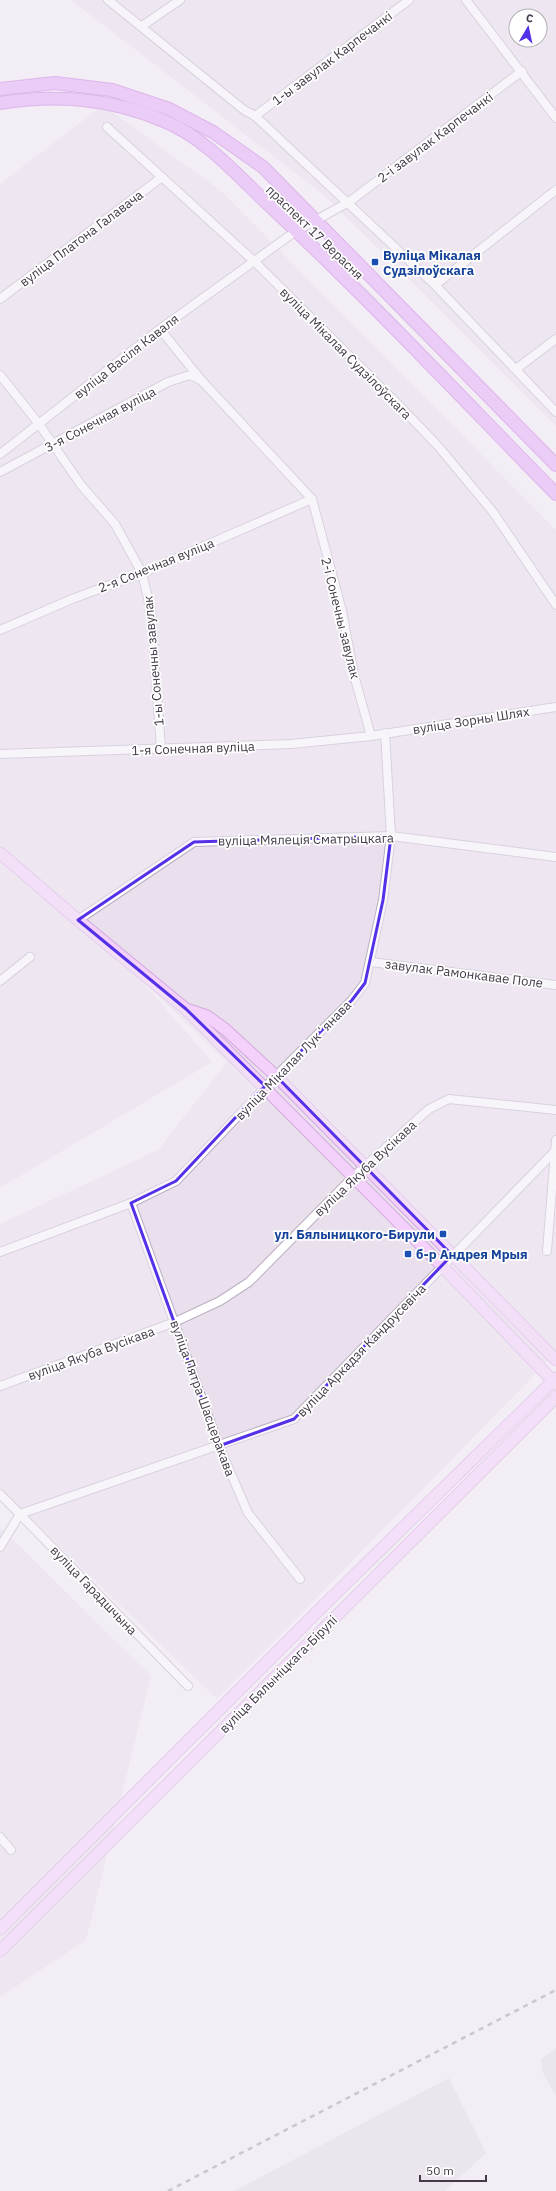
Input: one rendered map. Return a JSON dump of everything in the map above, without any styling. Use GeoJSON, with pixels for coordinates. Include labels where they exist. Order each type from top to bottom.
{"type":"FeatureCollection","features":[{"type":"Feature","properties":{"kind":"main road","name":"праспект 17 Верасня"},"geometry":{"type":"LineString","coordinates":[[0,89],[55,83],[112,90],[169,109],[213,132],[263,167],[556,465]]}},
{"type":"Feature","properties":{"kind":"main road","name":"праспект 17 Верасня"},"geometry":{"type":"LineString","coordinates":[[0,103],[52,97],[107,102],[165,121],[204,144],[296,231],[556,494]]}},
{"type":"Feature","properties":{"kind":"main road"},"geometry":{"type":"LineString","coordinates":[[0,853],[78,920],[186,1009],[265,1086],[555,1381]]}},
{"type":"Feature","properties":{"kind":"main road"},"geometry":{"type":"LineString","coordinates":[[186,1009],[207,1016],[225,1029],[276,1076],[364,1167],[556,1360]]}},
{"type":"Feature","properties":{"kind":"main road","name":"вуліца Бялыніцкага-Бірулі"},"geometry":{"type":"LineString","coordinates":[[0,1929],[323,1606],[555,1381]]}},
{"type":"Feature","properties":{"kind":"main road","name":"вуліца Бялыніцкага-Бірулі"},"geometry":{"type":"LineString","coordinates":[[0,1951],[556,1397]]}},
{"type":"Feature","properties":{"kind":"street"},"geometry":{"type":"LineString","coordinates":[[108,0],[244,110],[255,116],[349,202],[435,285],[556,412]]}},
{"type":"Feature","properties":{"kind":"street"},"geometry":{"type":"LineString","coordinates":[[142,26],[180,0]]}},
{"type":"Feature","properties":{"kind":"street","name":"1-ы завулак Карпечанкі"},"geometry":{"type":"LineString","coordinates":[[255,116],[409,0]]}},
{"type":"Feature","properties":{"kind":"street"},"geometry":{"type":"LineString","coordinates":[[466,0],[522,71],[556,118]]}},
{"type":"Feature","properties":{"kind":"street","name":"2-і завулак Карпечанкі"},"geometry":{"type":"LineString","coordinates":[[296,231],[349,202],[522,71]]}},
{"type":"Feature","properties":{"kind":"street","name":"вуліца Мікалая Судзілоўскага"},"geometry":{"type":"LineString","coordinates":[[107,127],[255,262],[394,399],[438,446],[493,512],[556,605]]}},
{"type":"Feature","properties":{"kind":"street","name":"вуліца Платона Галавача"},"geometry":{"type":"LineString","coordinates":[[0,300],[162,177]]}},
{"type":"Feature","properties":{"kind":"street"},"geometry":{"type":"LineString","coordinates":[[435,285],[556,190]]}},
{"type":"Feature","properties":{"kind":"street","name":"вуліца Васіля Каваля"},"geometry":{"type":"LineString","coordinates":[[0,454],[160,329],[296,231]]}},
{"type":"Feature","properties":{"kind":"street"},"geometry":{"type":"LineString","coordinates":[[160,329],[202,380],[312,499]]}},
{"type":"Feature","properties":{"kind":"street"},"geometry":{"type":"LineString","coordinates":[[516,369],[556,339]]}},
{"type":"Feature","properties":{"kind":"street","name":"1-ы Сонечны завулак"},"geometry":{"type":"LineString","coordinates":[[0,375],[39,424],[86,491],[121,532],[142,573],[151,611],[161,749]]}},
{"type":"Feature","properties":{"kind":"street","name":"3-я Сонечная вуліца"},"geometry":{"type":"LineString","coordinates":[[0,472],[168,382],[190,375],[202,380]]}},
{"type":"Feature","properties":{"kind":"street","name":"2-я Сонечная вуліца"},"geometry":{"type":"LineString","coordinates":[[0,630],[72,599],[142,573],[312,499]]}},
{"type":"Feature","properties":{"kind":"street","name":"2-і Сонечны завулак"},"geometry":{"type":"LineString","coordinates":[[312,499],[342,611],[354,675],[371,736]]}},
{"type":"Feature","properties":{"kind":"street","name":"вуліца Зорны Шлях"},"geometry":{"type":"LineString","coordinates":[[386,734],[556,707]]}},
{"type":"Feature","properties":{"kind":"street","name":"1-я Сонечная вуліца"},"geometry":{"type":"LineString","coordinates":[[0,754],[268,745],[386,734]]}},
{"type":"Feature","properties":{"kind":"street","name":"вуліца Мікалая Лукʼянава"},"geometry":{"type":"LineString","coordinates":[[0,1252],[132,1203],[176,1181],[265,1086],[352,1000],[365,983],[371,962],[383,900],[391,836],[386,734]]}},
{"type":"Feature","properties":{"kind":"street","name":"вуліца Мялеція Сматрыцкага"},"geometry":{"type":"LineString","coordinates":[[78,920],[194,842],[391,836],[556,857]]}},
{"type":"Feature","properties":{"kind":"street"},"geometry":{"type":"LineString","coordinates":[[0,981],[30,957]]}},
{"type":"Feature","properties":{"kind":"street","name":"завулак Рамонкавае Поле"},"geometry":{"type":"LineString","coordinates":[[371,962],[556,985]]}},
{"type":"Feature","properties":{"kind":"street","name":"вуліца Якуба Вусікава"},"geometry":{"type":"LineString","coordinates":[[0,1386],[175,1322],[220,1301],[249,1282],[353,1177],[429,1108],[449,1099],[556,1110]]}},
{"type":"Feature","properties":{"kind":"street"},"geometry":{"type":"LineString","coordinates":[[547,1251],[556,1140]]}},
{"type":"Feature","properties":{"kind":"street","name":"вуліца Аркадзя Кандрусевіча"},"geometry":{"type":"LineString","coordinates":[[20,1514],[294,1419],[452,1255],[554,1152]]}},
{"type":"Feature","properties":{"kind":"street","name":"вуліца Пятра Шасцеракава"},"geometry":{"type":"LineString","coordinates":[[132,1203],[219,1446],[248,1513],[300,1580]]}},
{"type":"Feature","properties":{"kind":"street","name":"вуліца Гарадшчына"},"geometry":{"type":"LineString","coordinates":[[0,1494],[188,1686]]}},
{"type":"Feature","properties":{"kind":"street"},"geometry":{"type":"LineString","coordinates":[[0,1547],[20,1514]]}},
{"type":"Feature","properties":{"kind":"street"},"geometry":{"type":"LineString","coordinates":[[0,1837],[11,1850]]}},
{"type":"Feature","properties":{"kind":"highlighted area"},"geometry":{"type":"Polygon","coordinates":[[[391,836],[383,900],[365,983],[352,1000],[276,1076],[452,1255],[294,1419],[219,1446],[131,1203],[176,1181],[265,1086],[186,1009],[78,920],[194,842],[391,836]]]}},
{"type":"Feature","properties":{"kind":"shaded area"},"geometry":{"type":"Polygon","coordinates":[[[71,0],[556,0],[556,426],[325,196],[71,0]]]}},
{"type":"Feature","properties":{"kind":"shaded area"},"geometry":{"type":"Polygon","coordinates":[[[103,105],[221,191],[556,530],[556,1353],[217,1699],[0,1489],[0,1224],[158,1150],[227,1062],[141,980],[212,1062],[0,1188],[0,184],[103,105]]]}},
{"type":"Feature","properties":{"kind":"shaded area"},"geometry":{"type":"Polygon","coordinates":[[[0,1527],[151,1676],[86,1940],[0,1997],[0,1527]]]}},
{"type":"Feature","properties":{"kind":"shaded area"},"geometry":{"type":"Polygon","coordinates":[[[556,2048],[556,2096],[543,2073],[541,2059],[556,2048]]]}},
{"type":"Feature","properties":{"kind":"shaded area"},"geometry":{"type":"Polygon","coordinates":[[[449,2078],[486,2153],[445,2191],[234,2191],[449,2078]]]}},
{"type":"Feature","properties":{"kind":"railway"},"geometry":{"type":"LineString","coordinates":[[168,2191],[556,1990]]}},
{"type":"Feature","properties":{"kind":"place","name":"Вуліца Мікалая Судзілоўскага"},"geometry":{"type":"Point","coordinates":[375,262]}},
{"type":"Feature","properties":{"kind":"place","name":"ул. Бялыницкого-Бирули"},"geometry":{"type":"Point","coordinates":[443,1234]}},
{"type":"Feature","properties":{"kind":"place","name":"б-р Андрея Мрыя"},"geometry":{"type":"Point","coordinates":[408,1254]}}]}
